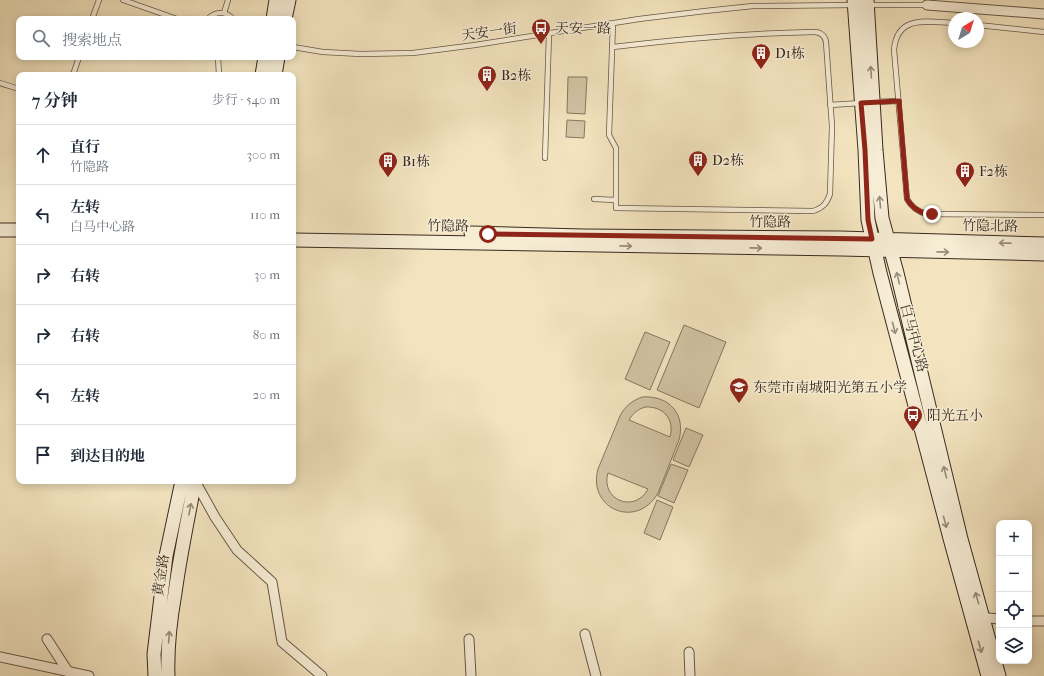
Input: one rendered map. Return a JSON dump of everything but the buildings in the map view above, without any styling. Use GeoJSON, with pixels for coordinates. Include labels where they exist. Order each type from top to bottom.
{"type":"FeatureCollection","features":[{"type":"Feature","properties":{"kind":"street"},"geometry":{"type":"LineString","coordinates":[[273,16],[276,0]]}},
{"type":"Feature","properties":{"kind":"street"},"geometry":{"type":"LineString","coordinates":[[285,16],[288,0]]}},
{"type":"Feature","properties":{"kind":"street","name":"白马中心路"},"geometry":{"type":"LineString","coordinates":[[861,2],[867,103],[882,218],[961,539],[988,676]]}},
{"type":"Feature","properties":{"kind":"street"},"geometry":{"type":"LineString","coordinates":[[927,5],[1044,14]]}},
{"type":"Feature","properties":{"kind":"street"},"geometry":{"type":"LineString","coordinates":[[262,72],[264,60]]}},
{"type":"Feature","properties":{"kind":"street"},"geometry":{"type":"LineString","coordinates":[[276,72],[278,60]]}},
{"type":"Feature","properties":{"kind":"street","name":"白马中心路"},"geometry":{"type":"LineString","coordinates":[[867,103],[865,150],[868,220],[873,245],[942,512],[977,617],[999,676]]}},
{"type":"Feature","properties":{"kind":"street"},"geometry":{"type":"LineString","coordinates":[[0,230],[16,230]]}},
{"type":"Feature","properties":{"kind":"street","name":"竹隐路"},"geometry":{"type":"LineString","coordinates":[[296,233],[889,245]]}},
{"type":"Feature","properties":{"kind":"street"},"geometry":{"type":"LineString","coordinates":[[0,239],[16,238]]}},
{"type":"Feature","properties":{"kind":"street","name":"竹隐北路"},"geometry":{"type":"LineString","coordinates":[[889,245],[1044,244]]}},
{"type":"Feature","properties":{"kind":"street","name":"竹隐北路"},"geometry":{"type":"LineString","coordinates":[[889,245],[1044,254]]}},
{"type":"Feature","properties":{"kind":"street","name":"黄金路"},"geometry":{"type":"LineString","coordinates":[[155,676],[155,640],[166,556],[181,484]]}},
{"type":"Feature","properties":{"kind":"street","name":"黄金路"},"geometry":{"type":"LineString","coordinates":[[168,676],[167,656],[169,627],[179,561],[194,484]]}},
{"type":"Feature","properties":{"kind":"street"},"geometry":{"type":"LineString","coordinates":[[197,484],[215,517],[237,550],[272,582],[282,642],[322,676]]}},
{"type":"Feature","properties":{"kind":"street"},"geometry":{"type":"LineString","coordinates":[[977,617],[996,619]]}},
{"type":"Feature","properties":{"kind":"street"},"geometry":{"type":"LineString","coordinates":[[1032,621],[1044,621]]}},
{"type":"Feature","properties":{"kind":"street"},"geometry":{"type":"LineString","coordinates":[[585,634],[596,676]]}},
{"type":"Feature","properties":{"kind":"street"},"geometry":{"type":"LineString","coordinates":[[47,639],[69,674]]}},
{"type":"Feature","properties":{"kind":"street"},"geometry":{"type":"LineString","coordinates":[[469,639],[472,676]]}},
{"type":"Feature","properties":{"kind":"street"},"geometry":{"type":"LineString","coordinates":[[689,652],[690,676]]}},
{"type":"Feature","properties":{"kind":"street"},"geometry":{"type":"LineString","coordinates":[[0,657],[69,674],[90,676]]}},
{"type":"Feature","properties":{"kind":"lane"},"geometry":{"type":"LineString","coordinates":[[93,16],[99,0]]}},
{"type":"Feature","properties":{"kind":"lane"},"geometry":{"type":"LineString","coordinates":[[123,0],[169,16]]}},
{"type":"Feature","properties":{"kind":"lane"},"geometry":{"type":"LineString","coordinates":[[224,13],[228,0]]}},
{"type":"Feature","properties":{"kind":"lane","name":"天安一街"},"geometry":{"type":"LineString","coordinates":[[296,48],[323,52],[361,54],[413,53],[549,34],[613,23],[753,6],[861,2],[927,5]]}},
{"type":"Feature","properties":{"kind":"lane"},"geometry":{"type":"LineString","coordinates":[[212,16],[214,14],[224,13],[230,16]]}},
{"type":"Feature","properties":{"kind":"lane"},"geometry":{"type":"LineString","coordinates":[[948,23],[917,22],[910,24],[903,28],[898,34],[895,42],[894,50],[907,199],[913,208],[927,214],[1044,216]]}},
{"type":"Feature","properties":{"kind":"lane"},"geometry":{"type":"LineString","coordinates":[[612,47],[718,36],[818,32],[824,36],[826,42],[832,126],[830,194],[828,200],[819,209],[813,211],[616,208],[616,148],[609,135],[612,47],[613,23]]}},
{"type":"Feature","properties":{"kind":"lane"},"geometry":{"type":"LineString","coordinates":[[984,26],[1044,32]]}},
{"type":"Feature","properties":{"kind":"lane"},"geometry":{"type":"LineString","coordinates":[[544,158],[549,34]]}},
{"type":"Feature","properties":{"kind":"lane"},"geometry":{"type":"LineString","coordinates":[[74,72],[78,60]]}},
{"type":"Feature","properties":{"kind":"lane"},"geometry":{"type":"LineString","coordinates":[[218,60],[219,72]]}},
{"type":"Feature","properties":{"kind":"lane"},"geometry":{"type":"LineString","coordinates":[[0,83],[16,88]]}},
{"type":"Feature","properties":{"kind":"lane"},"geometry":{"type":"LineString","coordinates":[[830,105],[899,101]]}},
{"type":"Feature","properties":{"kind":"lane"},"geometry":{"type":"LineString","coordinates":[[594,199],[616,200]]}},
{"type":"Feature","properties":{"kind":"shaded area"},"geometry":{"type":"Polygon","coordinates":[[[568,77],[587,77],[585,114],[567,113],[568,77]]]}},
{"type":"Feature","properties":{"kind":"shaded area"},"geometry":{"type":"Polygon","coordinates":[[[567,120],[585,121],[584,138],[566,137],[567,120]]]}},
{"type":"Feature","properties":{"kind":"shaded area"},"geometry":{"type":"Polygon","coordinates":[[[684,325],[726,342],[699,408],[657,390],[684,325]]]}},
{"type":"Feature","properties":{"kind":"shaded area"},"geometry":{"type":"Polygon","coordinates":[[[645,332],[670,342],[650,390],[625,379],[645,332]]]}},
{"type":"Feature","properties":{"kind":"shaded area"},"geometry":{"type":"Polygon","coordinates":[[[642,397],[660,399],[673,408],[680,422],[681,431],[679,440],[658,493],[649,504],[638,510],[627,512],[616,510],[607,504],[600,495],[597,483],[598,469],[622,412],[632,402],[642,397]],[[645,407],[632,415],[629,420],[670,437],[671,425],[666,415],[657,409],[645,407]],[[608,473],[607,482],[609,490],[614,497],[620,500],[628,502],[635,501],[642,497],[648,489],[608,473]]]}},
{"type":"Feature","properties":{"kind":"shaded area"},"geometry":{"type":"Polygon","coordinates":[[[686,428],[703,435],[689,467],[673,460],[686,428]]]}},
{"type":"Feature","properties":{"kind":"shaded area"},"geometry":{"type":"Polygon","coordinates":[[[671,464],[688,470],[674,503],[658,496],[671,464]]]}},
{"type":"Feature","properties":{"kind":"shaded area"},"geometry":{"type":"Polygon","coordinates":[[[657,500],[673,507],[660,540],[644,533],[657,500]]]}},
{"type":"Feature","properties":{"kind":"place","name":"天安一路"},"geometry":{"type":"Point","coordinates":[541,45]}},
{"type":"Feature","properties":{"kind":"place","name":"D1栋"},"geometry":{"type":"Point","coordinates":[761,70]}},
{"type":"Feature","properties":{"kind":"place","name":"B2栋"},"geometry":{"type":"Point","coordinates":[487,92]}},
{"type":"Feature","properties":{"kind":"place","name":"D2栋"},"geometry":{"type":"Point","coordinates":[698,177]}},
{"type":"Feature","properties":{"kind":"place","name":"B1栋"},"geometry":{"type":"Point","coordinates":[388,178]}},
{"type":"Feature","properties":{"kind":"place","name":"F2栋"},"geometry":{"type":"Point","coordinates":[965,188]}},
{"type":"Feature","properties":{"kind":"place","name":"东莞市南城阳光第五小学"},"geometry":{"type":"Point","coordinates":[739,404]}},
{"type":"Feature","properties":{"kind":"place","name":"阳光五小"},"geometry":{"type":"Point","coordinates":[913,432]}},
{"type":"Feature","properties":{"kind":"route"},"geometry":{"type":"LineString","coordinates":[[488,234],[872,239],[868,220],[861,103],[899,101],[907,199],[917,211],[932,214]]}}]}
